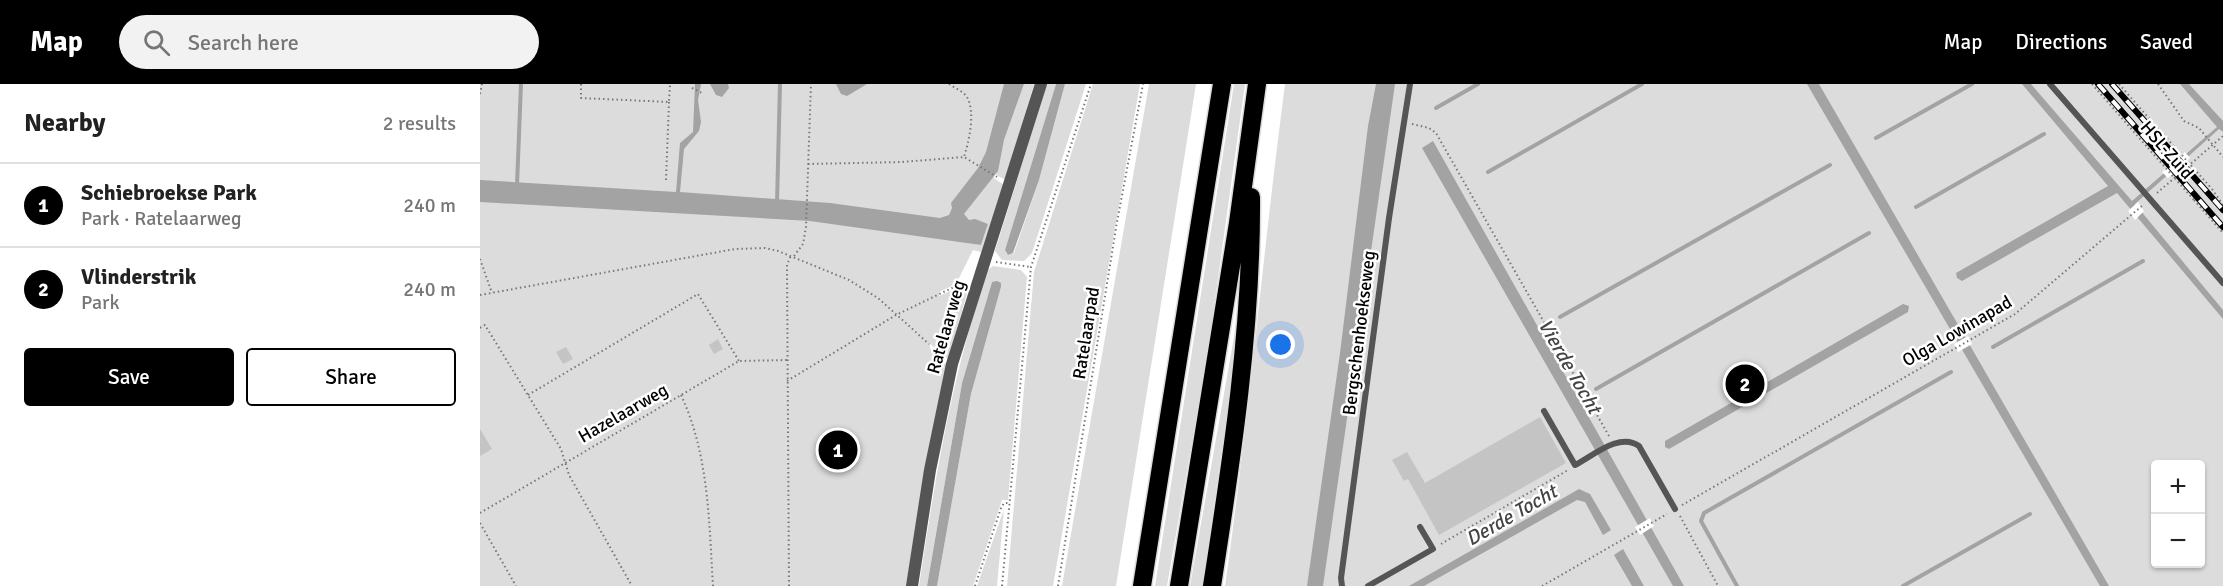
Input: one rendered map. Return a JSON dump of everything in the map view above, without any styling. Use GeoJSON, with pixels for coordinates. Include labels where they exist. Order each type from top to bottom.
{"type":"FeatureCollection","features":[{"type":"Feature","properties":{"kind":"highway"},"geometry":{"type":"LineString","coordinates":[[1142,586],[1222,84]]}},
{"type":"Feature","properties":{"kind":"highway"},"geometry":{"type":"LineString","coordinates":[[1179,586],[1238,223],[1257,84]]}},
{"type":"Feature","properties":{"kind":"highway"},"geometry":{"type":"LineString","coordinates":[[1212,586],[1236,416],[1247,310],[1251,234],[1250,126]]}},
{"type":"Feature","properties":{"kind":"street","name":"Ratelaarweg"},"geometry":{"type":"LineString","coordinates":[[912,586],[930,470],[952,364],[984,260],[1011,185],[1041,84]]}},
{"type":"Feature","properties":{"kind":"lane","name":"Bergschenhoekseweg"},"geometry":{"type":"LineString","coordinates":[[1342,586],[1341,578],[1389,218],[1410,84]]}},
{"type":"Feature","properties":{"kind":"lane"},"geometry":{"type":"LineString","coordinates":[[2050,84],[2223,284]]}},
{"type":"Feature","properties":{"kind":"lane"},"geometry":{"type":"LineString","coordinates":[[1544,411],[1575,465],[1613,444],[1627,440],[1639,446],[1675,509]]}},
{"type":"Feature","properties":{"kind":"lane"},"geometry":{"type":"LineString","coordinates":[[1368,586],[1433,549],[1420,527]]}},
{"type":"Feature","properties":{"kind":"path"},"geometry":{"type":"LineString","coordinates":[[480,94],[482,84]]}},
{"type":"Feature","properties":{"kind":"path"},"geometry":{"type":"LineString","coordinates":[[581,84],[581,98],[669,102]]}},
{"type":"Feature","properties":{"kind":"path"},"geometry":{"type":"LineString","coordinates":[[666,180],[670,84]]}},
{"type":"Feature","properties":{"kind":"path"},"geometry":{"type":"LineString","coordinates":[[789,586],[787,265],[803,244],[806,227],[811,84]]}},
{"type":"Feature","properties":{"kind":"path"},"geometry":{"type":"LineString","coordinates":[[949,84],[964,93],[968,100],[968,144],[964,157]]}},
{"type":"Feature","properties":{"kind":"path"},"geometry":{"type":"LineString","coordinates":[[1002,586],[1031,267],[1091,84]]}},
{"type":"Feature","properties":{"kind":"path","name":"Ratelaarpad"},"geometry":{"type":"LineString","coordinates":[[1058,586],[1117,222],[1143,84]]}},
{"type":"Feature","properties":{"kind":"path","name":"HSL-Zuid"},"geometry":{"type":"LineString","coordinates":[[2092,84],[2223,233]]}},
{"type":"Feature","properties":{"kind":"path","name":"HSL-Zuid"},"geometry":{"type":"LineString","coordinates":[[2119,84],[2212,189],[2223,205]]}},
{"type":"Feature","properties":{"kind":"path"},"geometry":{"type":"LineString","coordinates":[[2158,84],[2184,121],[2204,133],[2223,157]]}},
{"type":"Feature","properties":{"kind":"path"},"geometry":{"type":"LineString","coordinates":[[692,88],[702,93]]}},
{"type":"Feature","properties":{"kind":"path"},"geometry":{"type":"LineString","coordinates":[[1404,123],[1429,128],[1436,133],[1613,444]]}},
{"type":"Feature","properties":{"kind":"path","name":"HSL-Zuid"},"geometry":{"type":"LineString","coordinates":[[2164,135],[2167,139]]}},
{"type":"Feature","properties":{"kind":"path","name":"Olga Lowinapad"},"geometry":{"type":"LineString","coordinates":[[1675,509],[2015,314],[2212,143],[2223,136]]}},
{"type":"Feature","properties":{"kind":"path"},"geometry":{"type":"LineString","coordinates":[[808,164],[882,163],[964,157],[1001,180]]}},
{"type":"Feature","properties":{"kind":"path"},"geometry":{"type":"LineString","coordinates":[[480,295],[735,249],[765,248],[792,256],[849,280],[878,298],[929,344]]}},
{"type":"Feature","properties":{"kind":"path"},"geometry":{"type":"LineString","coordinates":[[480,259],[492,293]]}},
{"type":"Feature","properties":{"kind":"path"},"geometry":{"type":"LineString","coordinates":[[984,260],[1031,267]]}},
{"type":"Feature","properties":{"kind":"path"},"geometry":{"type":"LineString","coordinates":[[787,381],[896,315],[954,287]]}},
{"type":"Feature","properties":{"kind":"path"},"geometry":{"type":"LineString","coordinates":[[528,395],[698,294],[739,361]]}},
{"type":"Feature","properties":{"kind":"path"},"geometry":{"type":"LineString","coordinates":[[480,328],[485,325],[561,449],[565,463],[632,586]]}},
{"type":"Feature","properties":{"kind":"path","name":"Hazelaarweg"},"geometry":{"type":"LineString","coordinates":[[480,513],[739,361],[787,360]]}},
{"type":"Feature","properties":{"kind":"path"},"geometry":{"type":"LineString","coordinates":[[681,395],[702,457],[707,488],[713,586]]}},
{"type":"Feature","properties":{"kind":"path"},"geometry":{"type":"LineString","coordinates":[[1433,549],[1575,465]]}},
{"type":"Feature","properties":{"kind":"path"},"geometry":{"type":"LineString","coordinates":[[975,586],[1001,508],[1004,503],[1010,503]]}},
{"type":"Feature","properties":{"kind":"path"},"geometry":{"type":"LineString","coordinates":[[1675,509],[1718,586]]}},
{"type":"Feature","properties":{"kind":"path"},"geometry":{"type":"LineString","coordinates":[[1542,586],[1657,520]]}},
{"type":"Feature","properties":{"kind":"path"},"geometry":{"type":"LineString","coordinates":[[480,523],[516,586]]}},
{"type":"Feature","properties":{"kind":"shaded area"},"geometry":{"type":"Polygon","coordinates":[[[480,84],[1015,84],[994,178],[1004,185],[981,252],[973,250],[956,284],[939,292],[939,296],[959,287],[968,290],[948,359],[930,344],[930,348],[947,365],[931,437],[906,586],[480,586],[480,84]],[[988,224],[949,239],[981,245],[988,224]]]}},
{"type":"Feature","properties":{"kind":"shaded area"},"geometry":{"type":"Polygon","coordinates":[[[695,84],[701,84],[698,100],[701,122],[699,131],[684,149],[680,192],[830,203],[940,218],[949,215],[952,208],[951,203],[978,168],[986,152],[1004,84],[1024,84],[1004,140],[998,171],[964,214],[969,220],[975,219],[988,224],[981,245],[810,221],[480,202],[480,180],[676,192],[680,143],[693,132],[695,84]]]}},
{"type":"Feature","properties":{"kind":"shaded area"},"geometry":{"type":"Polygon","coordinates":[[[710,84],[728,84],[729,88],[722,97],[716,95],[710,84]]]}},
{"type":"Feature","properties":{"kind":"shaded area"},"geometry":{"type":"Polygon","coordinates":[[[836,84],[867,84],[847,96],[841,94],[836,84]]]}},
{"type":"Feature","properties":{"kind":"shaded area"},"geometry":{"type":"Polygon","coordinates":[[[1024,84],[1034,84],[1006,180],[996,175],[1004,140],[1024,84]]]}},
{"type":"Feature","properties":{"kind":"shaded area"},"geometry":{"type":"Polygon","coordinates":[[[1047,84],[1056,84],[1005,250],[1008,255],[1014,253],[1039,180],[1065,84],[1086,84],[1032,253],[1024,261],[1002,260],[995,251],[1047,84]]]}},
{"type":"Feature","properties":{"kind":"shaded area"},"geometry":{"type":"Polygon","coordinates":[[[1056,84],[1065,84],[1039,180],[1013,253],[1008,255],[1005,250],[1056,84]]]}},
{"type":"Feature","properties":{"kind":"shaded area"},"geometry":{"type":"Polygon","coordinates":[[[1093,84],[1140,84],[1053,586],[1007,586],[1034,272],[1093,84]]]}},
{"type":"Feature","properties":{"kind":"shaded area"},"geometry":{"type":"Polygon","coordinates":[[[1149,84],[1196,84],[1116,586],[1062,586],[1149,84]]]}},
{"type":"Feature","properties":{"kind":"shaded area"},"geometry":{"type":"Polygon","coordinates":[[[1234,84],[1245,84],[1209,343],[1167,586],[1155,586],[1234,84]]]}},
{"type":"Feature","properties":{"kind":"shaded area"},"geometry":{"type":"Polygon","coordinates":[[[1285,84],[2223,84],[2223,586],[1225,586],[1285,84]]]}},
{"type":"Feature","properties":{"kind":"shaded area"},"geometry":{"type":"Polygon","coordinates":[[[1376,84],[1395,84],[1323,586],[1307,586],[1340,353],[1368,126],[1376,84]]]}},
{"type":"Feature","properties":{"kind":"shaded area"},"geometry":{"type":"Polygon","coordinates":[[[1807,84],[1819,84],[2109,586],[2100,586],[1807,84]]]}},
{"type":"Feature","properties":{"kind":"shaded area"},"geometry":{"type":"Polygon","coordinates":[[[2022,84],[2031,84],[2132,201],[2217,127],[2180,84],[2189,84],[2223,121],[2223,132],[2219,129],[2135,204],[2223,310],[2223,319],[2117,193],[1962,281],[1957,278],[1956,273],[2108,186],[2022,84]]]}},
{"type":"Feature","properties":{"kind":"shaded area"},"geometry":{"type":"Polygon","coordinates":[[[1433,141],[1684,586],[1673,586],[1422,148],[1433,141]]]}},
{"type":"Feature","properties":{"kind":"shaded area"},"geometry":{"type":"Polygon","coordinates":[[[993,266],[1021,270],[1027,277],[1008,500],[1002,500],[973,586],[937,586],[971,394],[1001,287],[992,282],[962,383],[927,586],[919,586],[938,466],[964,348],[988,270],[993,266]]]}},
{"type":"Feature","properties":{"kind":"shaded area"},"geometry":{"type":"Polygon","coordinates":[[[992,282],[1001,283],[1001,287],[971,394],[937,586],[927,586],[962,383],[992,282]]]}},
{"type":"Feature","properties":{"kind":"shaded area"},"geometry":{"type":"Polygon","coordinates":[[[1243,286],[1236,380],[1222,447],[1203,586],[1190,586],[1243,286]]]}},
{"type":"Feature","properties":{"kind":"shaded area"},"geometry":{"type":"Polygon","coordinates":[[[1903,304],[1909,306],[1908,312],[1669,449],[1665,447],[1665,441],[1903,304]]]}},
{"type":"Feature","properties":{"kind":"shaded area"},"geometry":{"type":"Polygon","coordinates":[[[1579,489],[1590,494],[1611,530],[1603,535],[1585,502],[1577,500],[1424,586],[1409,586],[1579,489]]]}},
{"type":"Feature","properties":{"kind":"shaded area"},"geometry":{"type":"Polygon","coordinates":[[[1004,509],[997,586],[977,586],[1004,509]]]}},
{"type":"Feature","properties":{"kind":"shaded area"},"geometry":{"type":"Polygon","coordinates":[[[1623,549],[1644,586],[1632,586],[1614,555],[1623,549]]]}},
{"type":"Feature","properties":{"kind":"pier"},"geometry":{"type":"Polygon","coordinates":[[[2185,152],[2190,158],[2168,178],[2162,172],[2185,152]]]}},
{"type":"Feature","properties":{"kind":"pier"},"geometry":{"type":"Polygon","coordinates":[[[2138,202],[2144,211],[2135,220],[2128,211],[2138,202]]]}},
{"type":"Feature","properties":{"kind":"pier"},"geometry":{"type":"Polygon","coordinates":[[[1968,336],[1972,344],[1958,352],[1954,344],[1968,336]]]}},
{"type":"Feature","properties":{"kind":"pier"},"geometry":{"type":"Polygon","coordinates":[[[1650,518],[1654,526],[1640,535],[1635,527],[1650,518]]]}},
{"type":"Feature","properties":{"kind":"building"},"geometry":{"type":"Polygon","coordinates":[[[718,339],[723,349],[714,354],[709,345],[718,339]]]}},
{"type":"Feature","properties":{"kind":"building"},"geometry":{"type":"Polygon","coordinates":[[[566,347],[573,359],[563,364],[556,352],[566,347]]]}},
{"type":"Feature","properties":{"kind":"building"},"geometry":{"type":"Polygon","coordinates":[[[1540,417],[1566,463],[1439,535],[1408,479],[1404,481],[1392,460],[1407,452],[1425,483],[1540,417]]]}},
{"type":"Feature","properties":{"kind":"building"},"geometry":{"type":"Polygon","coordinates":[[[480,429],[492,449],[480,456],[480,429]]]}},
{"type":"Feature","properties":{"kind":"waterway"},"geometry":{"type":"LineString","coordinates":[[517,185],[521,84]]}},
{"type":"Feature","properties":{"kind":"waterway"},"geometry":{"type":"LineString","coordinates":[[777,203],[780,84]]}},
{"type":"Feature","properties":{"kind":"waterway"},"geometry":{"type":"LineString","coordinates":[[1436,108],[1478,84]]}},
{"type":"Feature","properties":{"kind":"waterway"},"geometry":{"type":"LineString","coordinates":[[1488,172],[1642,84]]}},
{"type":"Feature","properties":{"kind":"waterway"},"geometry":{"type":"LineString","coordinates":[[1876,138],[1972,84]]}},
{"type":"Feature","properties":{"kind":"waterway"},"geometry":{"type":"LineString","coordinates":[[1916,207],[2044,134]]}},
{"type":"Feature","properties":{"kind":"waterway","name":"Vierde Tocht"},"geometry":{"type":"LineString","coordinates":[[1560,317],[1830,165]]}},
{"type":"Feature","properties":{"kind":"waterway","name":"Vierde Tocht"},"geometry":{"type":"LineString","coordinates":[[1596,389],[1869,233]]}},
{"type":"Feature","properties":{"kind":"waterway"},"geometry":{"type":"LineString","coordinates":[[1993,347],[2143,261]]}},
{"type":"Feature","properties":{"kind":"waterway"},"geometry":{"type":"LineString","coordinates":[[1737,586],[1701,521],[1704,513],[1951,372]]}},
{"type":"Feature","properties":{"kind":"waterway"},"geometry":{"type":"LineString","coordinates":[[1903,586],[2030,514]]}},
{"type":"Feature","properties":{"kind":"railway"},"geometry":{"type":"LineString","coordinates":[[2098,84],[2223,227]]}},
{"type":"Feature","properties":{"kind":"railway"},"geometry":{"type":"LineString","coordinates":[[2112,84],[2223,210]]}},
{"type":"Feature","properties":{"kind":"place","name":"Vlinderstrik"},"geometry":{"type":"Point","coordinates":[1745,384]}},
{"type":"Feature","properties":{"kind":"place","name":"Schiebroekse Park"},"geometry":{"type":"Point","coordinates":[838,450]}},
{"type":"Feature","properties":{"kind":"water label","name":"Derde Tocht"},"geometry":{"type":"Point","coordinates":[1511,515]}}]}
